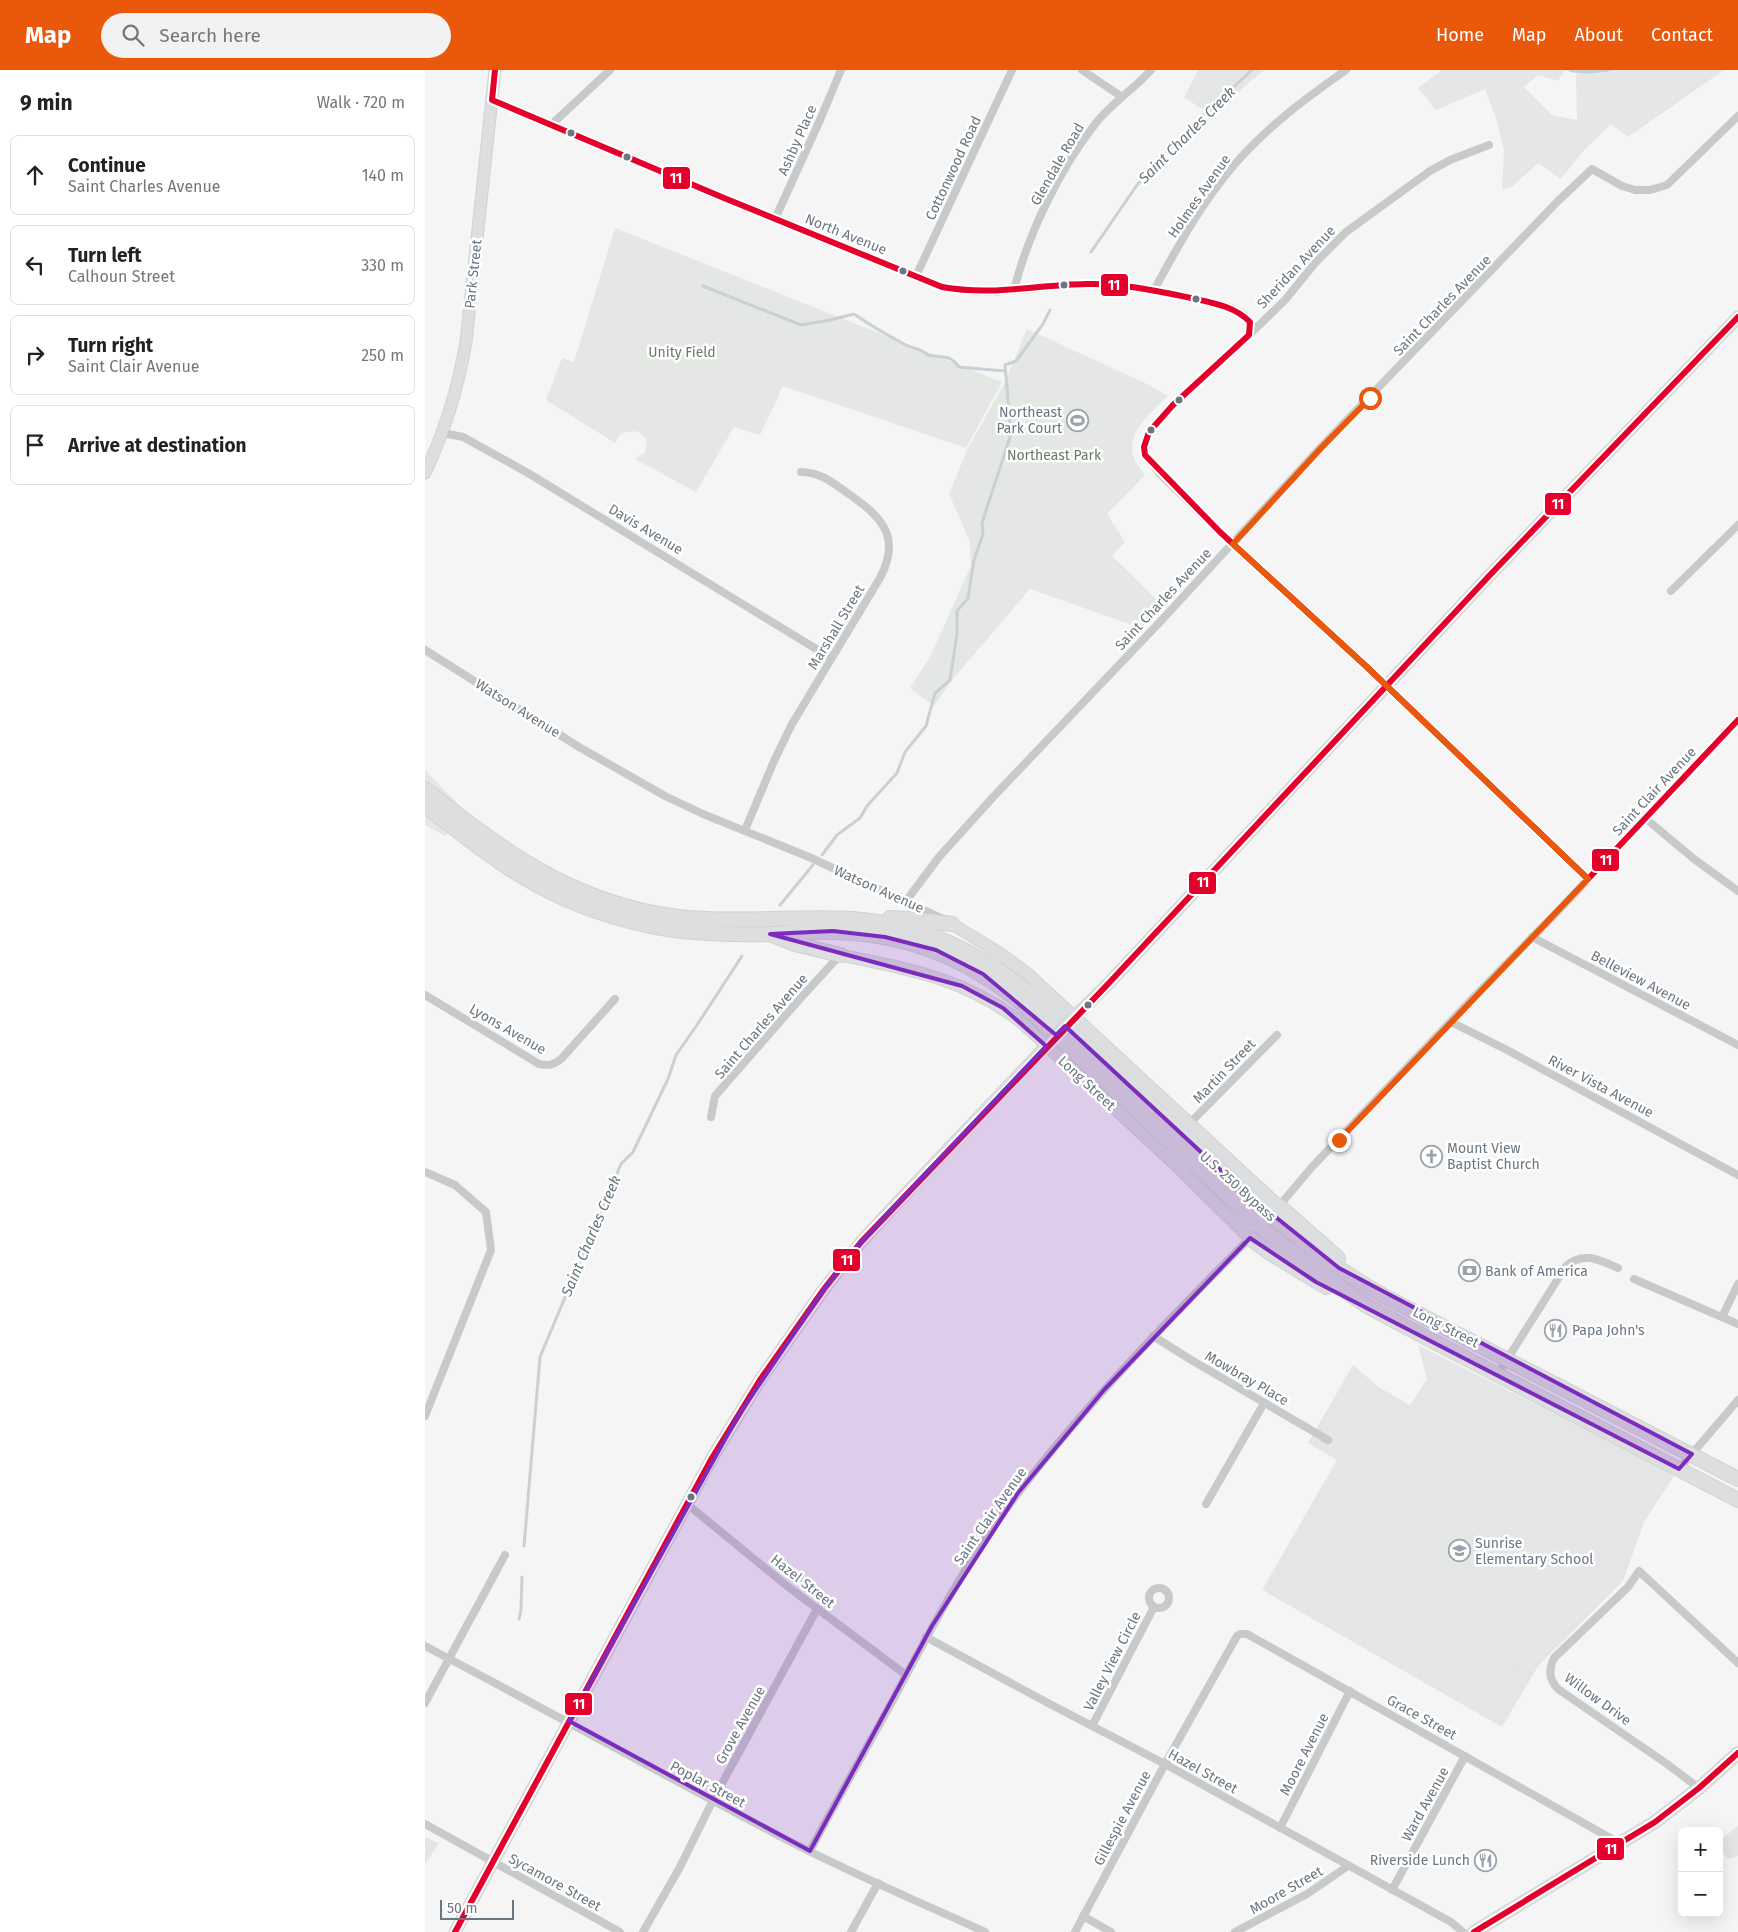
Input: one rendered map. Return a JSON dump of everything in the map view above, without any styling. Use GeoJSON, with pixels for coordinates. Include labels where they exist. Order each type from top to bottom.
{"type":"FeatureCollection","features":[{"type":"Feature","properties":{"kind":"highway"},"geometry":{"type":"LineString","coordinates":[[425,784],[444,804]]}},
{"type":"Feature","properties":{"kind":"highway"},"geometry":{"type":"LineString","coordinates":[[425,789],[525,863],[567,886],[617,904],[674,917],[703,920],[912,918],[952,924]]}},
{"type":"Feature","properties":{"kind":"highway"},"geometry":{"type":"LineString","coordinates":[[425,806],[520,876],[548,891],[599,912],[651,926],[681,931],[770,934],[833,932],[885,937],[936,950],[983,974],[1025,1006],[1272,1237],[1367,1306]]}},
{"type":"Feature","properties":{"kind":"highway"},"geometry":{"type":"LineString","coordinates":[[425,812],[458,831]]}},
{"type":"Feature","properties":{"kind":"highway","name":"U.S. 250 Bypass"},"geometry":{"type":"LineString","coordinates":[[853,919],[882,923],[925,933],[983,959],[1011,978],[1104,1061],[1241,1190],[1288,1230],[1339,1268],[1385,1296]]}},
{"type":"Feature","properties":{"kind":"highway"},"geometry":{"type":"LineString","coordinates":[[770,934],[795,944],[841,955]]}},
{"type":"Feature","properties":{"kind":"highway"},"geometry":{"type":"LineString","coordinates":[[1279,1206],[1339,1259],[1368,1278],[1385,1296]]}},
{"type":"Feature","properties":{"kind":"highway"},"geometry":{"type":"LineString","coordinates":[[1250,1238],[1267,1252],[1316,1282],[1367,1306],[1738,1500]]}},
{"type":"Feature","properties":{"kind":"highway","name":"Long Street"},"geometry":{"type":"LineString","coordinates":[[1385,1296],[1738,1479]]}},
{"type":"Feature","properties":{"kind":"main road"},"geometry":{"type":"LineString","coordinates":[[1474,1932],[1655,1822],[1699,1788],[1738,1753]]}},
{"type":"Feature","properties":{"kind":"street","name":"Park Street"},"geometry":{"type":"LineString","coordinates":[[425,473],[443,433],[459,379],[466,342],[495,70]]}},
{"type":"Feature","properties":{"kind":"street"},"geometry":{"type":"LineString","coordinates":[[551,125],[610,70]]}},
{"type":"Feature","properties":{"kind":"street","name":"Ashby Place"},"geometry":{"type":"LineString","coordinates":[[775,219],[841,70]]}},
{"type":"Feature","properties":{"kind":"street","name":"Cottonwood Road"},"geometry":{"type":"LineString","coordinates":[[917,276],[1012,70]]}},
{"type":"Feature","properties":{"kind":"street"},"geometry":{"type":"LineString","coordinates":[[1082,70],[1122,97]]}},
{"type":"Feature","properties":{"kind":"street","name":"Glendale Road"},"geometry":{"type":"LineString","coordinates":[[1014,290],[1029,243],[1062,175],[1096,122],[1151,70]]}},
{"type":"Feature","properties":{"kind":"street","name":"Holmes Avenue"},"geometry":{"type":"LineString","coordinates":[[1154,290],[1194,220],[1234,164],[1275,123],[1345,70]]}},
{"type":"Feature","properties":{"kind":"street","name":"North Avenue"},"geometry":{"type":"LineString","coordinates":[[492,100],[942,287],[975,293],[1110,284],[1154,290],[1215,304],[1244,314],[1250,322],[1249,335]]}},
{"type":"Feature","properties":{"kind":"street","name":"Saint Charles Avenue"},"geometry":{"type":"LineString","coordinates":[[906,901],[961,831],[1233,544],[1321,448],[1592,169],[1621,186],[1635,190],[1650,190],[1667,185],[1738,116]]}},
{"type":"Feature","properties":{"kind":"street","name":"Sheridan Avenue"},"geometry":{"type":"LineString","coordinates":[[1233,544],[1153,466],[1145,455],[1149,432],[1179,400],[1285,300],[1327,250],[1367,215],[1430,171],[1450,160],[1489,145]]}},
{"type":"Feature","properties":{"kind":"street"},"geometry":{"type":"LineString","coordinates":[[455,1932],[687,1504],[742,1409],[824,1289],[861,1242],[1048,1044],[1108,984],[1607,452],[1738,317]]}},
{"type":"Feature","properties":{"kind":"street","name":"Davis Avenue"},"geometry":{"type":"LineString","coordinates":[[443,433],[454,434],[469,440],[529,474],[831,658]]}},
{"type":"Feature","properties":{"kind":"street","name":"Marshall Street"},"geometry":{"type":"LineString","coordinates":[[745,830],[785,739],[885,568],[889,558],[887,532],[871,510],[821,475],[801,472]]}},
{"type":"Feature","properties":{"kind":"street"},"geometry":{"type":"LineString","coordinates":[[1671,591],[1738,525]]}},
{"type":"Feature","properties":{"kind":"street"},"geometry":{"type":"LineString","coordinates":[[1233,544],[1387,686],[1588,879]]}},
{"type":"Feature","properties":{"kind":"street","name":"Watson Avenue"},"geometry":{"type":"LineString","coordinates":[[425,650],[579,746],[651,788],[703,814],[809,857],[906,901],[952,924],[1001,954],[1028,974],[1073,1018],[1279,1206]]}},
{"type":"Feature","properties":{"kind":"street","name":"Saint Clair Avenue"},"geometry":{"type":"LineString","coordinates":[[1279,1206],[1313,1167],[1738,720]]}},
{"type":"Feature","properties":{"kind":"street"},"geometry":{"type":"LineString","coordinates":[[1645,818],[1681,849],[1738,891]]}},
{"type":"Feature","properties":{"kind":"street","name":"Belleview Avenue"},"geometry":{"type":"LineString","coordinates":[[1532,937],[1738,1045]]}},
{"type":"Feature","properties":{"kind":"street","name":"Saint Charles Avenue"},"geometry":{"type":"LineString","coordinates":[[711,1118],[715,1096],[797,1001],[841,955]]}},
{"type":"Feature","properties":{"kind":"street","name":"Long Street"},"geometry":{"type":"LineString","coordinates":[[841,955],[913,971],[962,986],[988,998],[1003,1008],[1048,1044],[1250,1238]]}},
{"type":"Feature","properties":{"kind":"street","name":"Lyons Avenue"},"geometry":{"type":"LineString","coordinates":[[425,995],[539,1064],[549,1066],[562,1058],[615,999]]}},
{"type":"Feature","properties":{"kind":"street","name":"River Vista Avenue"},"geometry":{"type":"LineString","coordinates":[[1451,1022],[1507,1050],[1738,1175]]}},
{"type":"Feature","properties":{"kind":"street","name":"Martin Street"},"geometry":{"type":"LineString","coordinates":[[1190,1124],[1277,1035]]}},
{"type":"Feature","properties":{"kind":"street"},"geometry":{"type":"LineString","coordinates":[[425,1172],[455,1185],[486,1212],[491,1250],[425,1416]]}},
{"type":"Feature","properties":{"kind":"street","name":"Saint Clair Avenue"},"geometry":{"type":"LineString","coordinates":[[810,1851],[926,1637],[980,1548],[1018,1493],[1103,1390],[1153,1336],[1250,1238]]}},
{"type":"Feature","properties":{"kind":"street"},"geometry":{"type":"LineString","coordinates":[[1498,1374],[1566,1266],[1572,1260],[1588,1257],[1618,1268]]}},
{"type":"Feature","properties":{"kind":"street"},"geometry":{"type":"LineString","coordinates":[[1635,1279],[1738,1324]]}},
{"type":"Feature","properties":{"kind":"street"},"geometry":{"type":"LineString","coordinates":[[1722,1317],[1738,1284]]}},
{"type":"Feature","properties":{"kind":"street","name":"Mowbray Place"},"geometry":{"type":"LineString","coordinates":[[1153,1336],[1328,1440]]}},
{"type":"Feature","properties":{"kind":"street"},"geometry":{"type":"LineString","coordinates":[[1679,1469],[1738,1400]]}},
{"type":"Feature","properties":{"kind":"street"},"geometry":{"type":"LineString","coordinates":[[1206,1504],[1263,1403]]}},
{"type":"Feature","properties":{"kind":"street","name":"Hazel Street"},"geometry":{"type":"LineString","coordinates":[[687,1504],[817,1609],[906,1675]]}},
{"type":"Feature","properties":{"kind":"street"},"geometry":{"type":"LineString","coordinates":[[425,1703],[505,1555]]}},
{"type":"Feature","properties":{"kind":"street","name":"Willow Drive"},"geometry":{"type":"LineString","coordinates":[[1699,1788],[1558,1689],[1551,1680],[1549,1672],[1554,1658],[1628,1586],[1639,1571],[1738,1664]]}},
{"type":"Feature","properties":{"kind":"street","name":"Valley View Circle"},"geometry":{"type":"LineString","coordinates":[[1092,1726],[1153,1607]]}},
{"type":"Feature","properties":{"kind":"street","name":"Grove Avenue"},"geometry":{"type":"LineString","coordinates":[[643,1932],[680,1867],[713,1800],[817,1609]]}},
{"type":"Feature","properties":{"kind":"street","name":"Grace Street"},"geometry":{"type":"LineString","coordinates":[[1221,1663],[1237,1636],[1244,1633],[1621,1844]]}},
{"type":"Feature","properties":{"kind":"street","name":"Hazel Street"},"geometry":{"type":"LineString","coordinates":[[926,1637],[1165,1764],[1451,1922],[1463,1932]]}},
{"type":"Feature","properties":{"kind":"street","name":"Poplar Street"},"geometry":{"type":"LineString","coordinates":[[425,1646],[569,1721],[669,1778],[810,1851],[985,1932]]}},
{"type":"Feature","properties":{"kind":"street","name":"Gillespie Avenue"},"geometry":{"type":"LineString","coordinates":[[1075,1932],[1221,1663]]}},
{"type":"Feature","properties":{"kind":"street","name":"Moore Avenue"},"geometry":{"type":"LineString","coordinates":[[1280,1828],[1350,1692]]}},
{"type":"Feature","properties":{"kind":"street","name":"Ward Avenue"},"geometry":{"type":"LineString","coordinates":[[1392,1890],[1465,1756]]}},
{"type":"Feature","properties":{"kind":"street","name":"Sycamore Street"},"geometry":{"type":"LineString","coordinates":[[425,1824],[619,1932]]}},
{"type":"Feature","properties":{"kind":"street","name":"Moore Street"},"geometry":{"type":"LineString","coordinates":[[1235,1932],[1269,1916],[1307,1894],[1348,1866]]}},
{"type":"Feature","properties":{"kind":"street"},"geometry":{"type":"LineString","coordinates":[[851,1932],[878,1883]]}},
{"type":"Feature","properties":{"kind":"street"},"geometry":{"type":"LineString","coordinates":[[1083,1916],[1111,1932]]}},
{"type":"Feature","properties":{"kind":"highlighted area"},"geometry":{"type":"Polygon","coordinates":[[[833,931],[885,937],[936,950],[983,974],[1056,1035],[1065,1026],[1242,1190],[1339,1268],[1692,1454],[1679,1469],[1316,1282],[1250,1238],[1104,1390],[1018,1493],[932,1626],[810,1851],[569,1721],[738,1416],[824,1289],[861,1242],[1046,1046],[1003,1008],[962,986],[770,934],[833,931]]]}},
{"type":"Feature","properties":{"kind":"shaded area"},"geometry":{"type":"Polygon","coordinates":[[[1565,70],[1615,70],[1590,74],[1565,70]]]}},
{"type":"Feature","properties":{"kind":"shaded area","name":"Sunrise Elementary School"},"geometry":{"type":"Polygon","coordinates":[[[1418,1345],[1675,1474],[1644,1522],[1623,1581],[1538,1666],[1502,1727],[1262,1590],[1337,1460],[1308,1443],[1353,1365],[1380,1388],[1410,1405],[1427,1379],[1418,1345]]]}},
{"type":"Feature","properties":{"kind":"shaded area"},"geometry":{"type":"Polygon","coordinates":[[[425,1837],[439,1843],[425,1864],[425,1837]]]}},
{"type":"Feature","properties":{"kind":"green space"},"geometry":{"type":"Polygon","coordinates":[[[1198,70],[1264,70],[1211,115],[1184,97],[1198,70]]]}},
{"type":"Feature","properties":{"kind":"green space"},"geometry":{"type":"Polygon","coordinates":[[[1442,70],[1565,70],[1558,81],[1538,75],[1524,87],[1552,115],[1577,120],[1576,74],[1600,74],[1615,70],[1724,70],[1628,137],[1611,124],[1584,150],[1561,179],[1538,163],[1512,187],[1502,189],[1504,151],[1496,118],[1485,89],[1436,110],[1418,88],[1442,70]]]}},
{"type":"Feature","properties":{"kind":"green space","name":"Unity Field"},"geometry":{"type":"Polygon","coordinates":[[[615,228],[1002,382],[966,448],[783,386],[760,435],[734,427],[696,492],[635,459],[645,452],[647,441],[639,432],[633,431],[621,434],[615,443],[546,400],[562,358],[574,362],[615,228]]]}},
{"type":"Feature","properties":{"kind":"green space","name":"Northeast Park"},"geometry":{"type":"Polygon","coordinates":[[[1027,329],[1147,384],[1168,396],[1142,423],[1133,440],[1134,458],[1145,475],[1107,514],[1125,542],[1112,556],[1161,604],[1141,628],[1030,589],[952,680],[934,706],[910,688],[930,657],[971,566],[970,542],[949,494],[967,450],[1005,382],[1027,329]]]}},
{"type":"Feature","properties":{"kind":"green space"},"geometry":{"type":"Polygon","coordinates":[[[425,770],[464,810],[445,836],[425,825],[425,770]]]}},
{"type":"Feature","properties":{"kind":"green space"},"geometry":{"type":"Polygon","coordinates":[[[1586,1440],[1612,1452],[1576,1496],[1564,1486],[1586,1440]]]}},
{"type":"Feature","properties":{"kind":"green space"},"geometry":{"type":"Polygon","coordinates":[[[1618,1456],[1665,1486],[1643,1520],[1596,1490],[1618,1456]]]}},
{"type":"Feature","properties":{"kind":"green space"},"geometry":{"type":"Polygon","coordinates":[[[1581,1525],[1607,1542],[1606,1546],[1580,1529],[1581,1525]]]}},
{"type":"Feature","properties":{"kind":"green space"},"geometry":{"type":"Polygon","coordinates":[[[1469,1526],[1473,1558],[1503,1554],[1539,1559],[1562,1555],[1605,1592],[1540,1658],[1505,1666],[1480,1711],[1371,1648],[1367,1622],[1384,1599],[1360,1579],[1392,1537],[1469,1526]]]}},
{"type":"Feature","properties":{"kind":"green space"},"geometry":{"type":"Polygon","coordinates":[[[1522,1530],[1532,1533],[1535,1557],[1508,1551],[1522,1530]]]}},
{"type":"Feature","properties":{"kind":"green space"},"geometry":{"type":"Polygon","coordinates":[[[1357,1579],[1383,1600],[1367,1620],[1340,1599],[1357,1579]]]}},
{"type":"Feature","properties":{"kind":"green space"},"geometry":{"type":"Polygon","coordinates":[[[1738,1826],[1738,1856],[1728,1859],[1723,1853],[1723,1838],[1738,1826]]]}},
{"type":"Feature","properties":{"kind":"waterway","name":"Saint Charles Creek"},"geometry":{"type":"LineString","coordinates":[[1091,252],[1137,185],[1187,130],[1252,70]]}},
{"type":"Feature","properties":{"kind":"waterway"},"geometry":{"type":"LineString","coordinates":[[703,286],[801,325],[854,314],[904,344],[923,351],[928,355],[949,358],[959,367],[1005,371]]}},
{"type":"Feature","properties":{"kind":"waterway","name":"Saint Charles Creek"},"geometry":{"type":"LineString","coordinates":[[822,855],[837,835],[860,818],[867,806],[897,773],[905,752],[926,726],[935,693],[950,680],[957,634],[957,611],[968,598],[974,560],[983,534],[982,523],[1011,434],[1005,365],[1016,361],[1043,324],[1050,310]]}},
{"type":"Feature","properties":{"kind":"waterway","name":"Saint Charles Creek"},"geometry":{"type":"LineString","coordinates":[[780,905],[813,865]]}},
{"type":"Feature","properties":{"kind":"waterway","name":"Saint Charles Creek"},"geometry":{"type":"LineString","coordinates":[[524,1546],[540,1357],[621,1164],[633,1152],[668,1079],[676,1055],[742,956]]}},
{"type":"Feature","properties":{"kind":"waterway","name":"Saint Charles Creek"},"geometry":{"type":"LineString","coordinates":[[519,1619],[522,1577]]}},
{"type":"Feature","properties":{"kind":"transit line","name":"11"},"geometry":{"type":"LineString","coordinates":[[495,70],[492,100],[942,287],[996,290],[1086,284],[1126,286],[1223,306],[1244,317],[1250,322],[1249,335],[1173,405],[1149,432],[1144,447],[1145,455],[1220,532],[1368,668],[1588,879],[1738,720]]}},
{"type":"Feature","properties":{"kind":"transit line","name":"11"},"geometry":{"type":"LineString","coordinates":[[455,1932],[712,1458],[760,1380],[824,1289],[861,1242],[1108,984],[1489,576],[1738,317]]}},
{"type":"Feature","properties":{"kind":"transit line","name":"11"},"geometry":{"type":"LineString","coordinates":[[1474,1932],[1655,1822],[1699,1788],[1738,1753]]}},
{"type":"Feature","properties":{"kind":"place","name":"Northeast Park Court"},"geometry":{"type":"Point","coordinates":[1078,420]}},
{"type":"Feature","properties":{"kind":"place","name":"Mount View Baptist Church"},"geometry":{"type":"Point","coordinates":[1431,1156]}},
{"type":"Feature","properties":{"kind":"place","name":"Bank of America"},"geometry":{"type":"Point","coordinates":[1469,1271]}},
{"type":"Feature","properties":{"kind":"place","name":"Papa John's"},"geometry":{"type":"Point","coordinates":[1556,1330]}},
{"type":"Feature","properties":{"kind":"place","name":"Sunrise Elementary School"},"geometry":{"type":"Point","coordinates":[1459,1551]}},
{"type":"Feature","properties":{"kind":"place","name":"Riverside Lunch"},"geometry":{"type":"Point","coordinates":[1486,1860]}},
{"type":"Feature","properties":{"kind":"route"},"geometry":{"type":"LineString","coordinates":[[1339,1140],[1588,879],[1368,668],[1233,544],[1321,448],[1370,398]]}}]}
